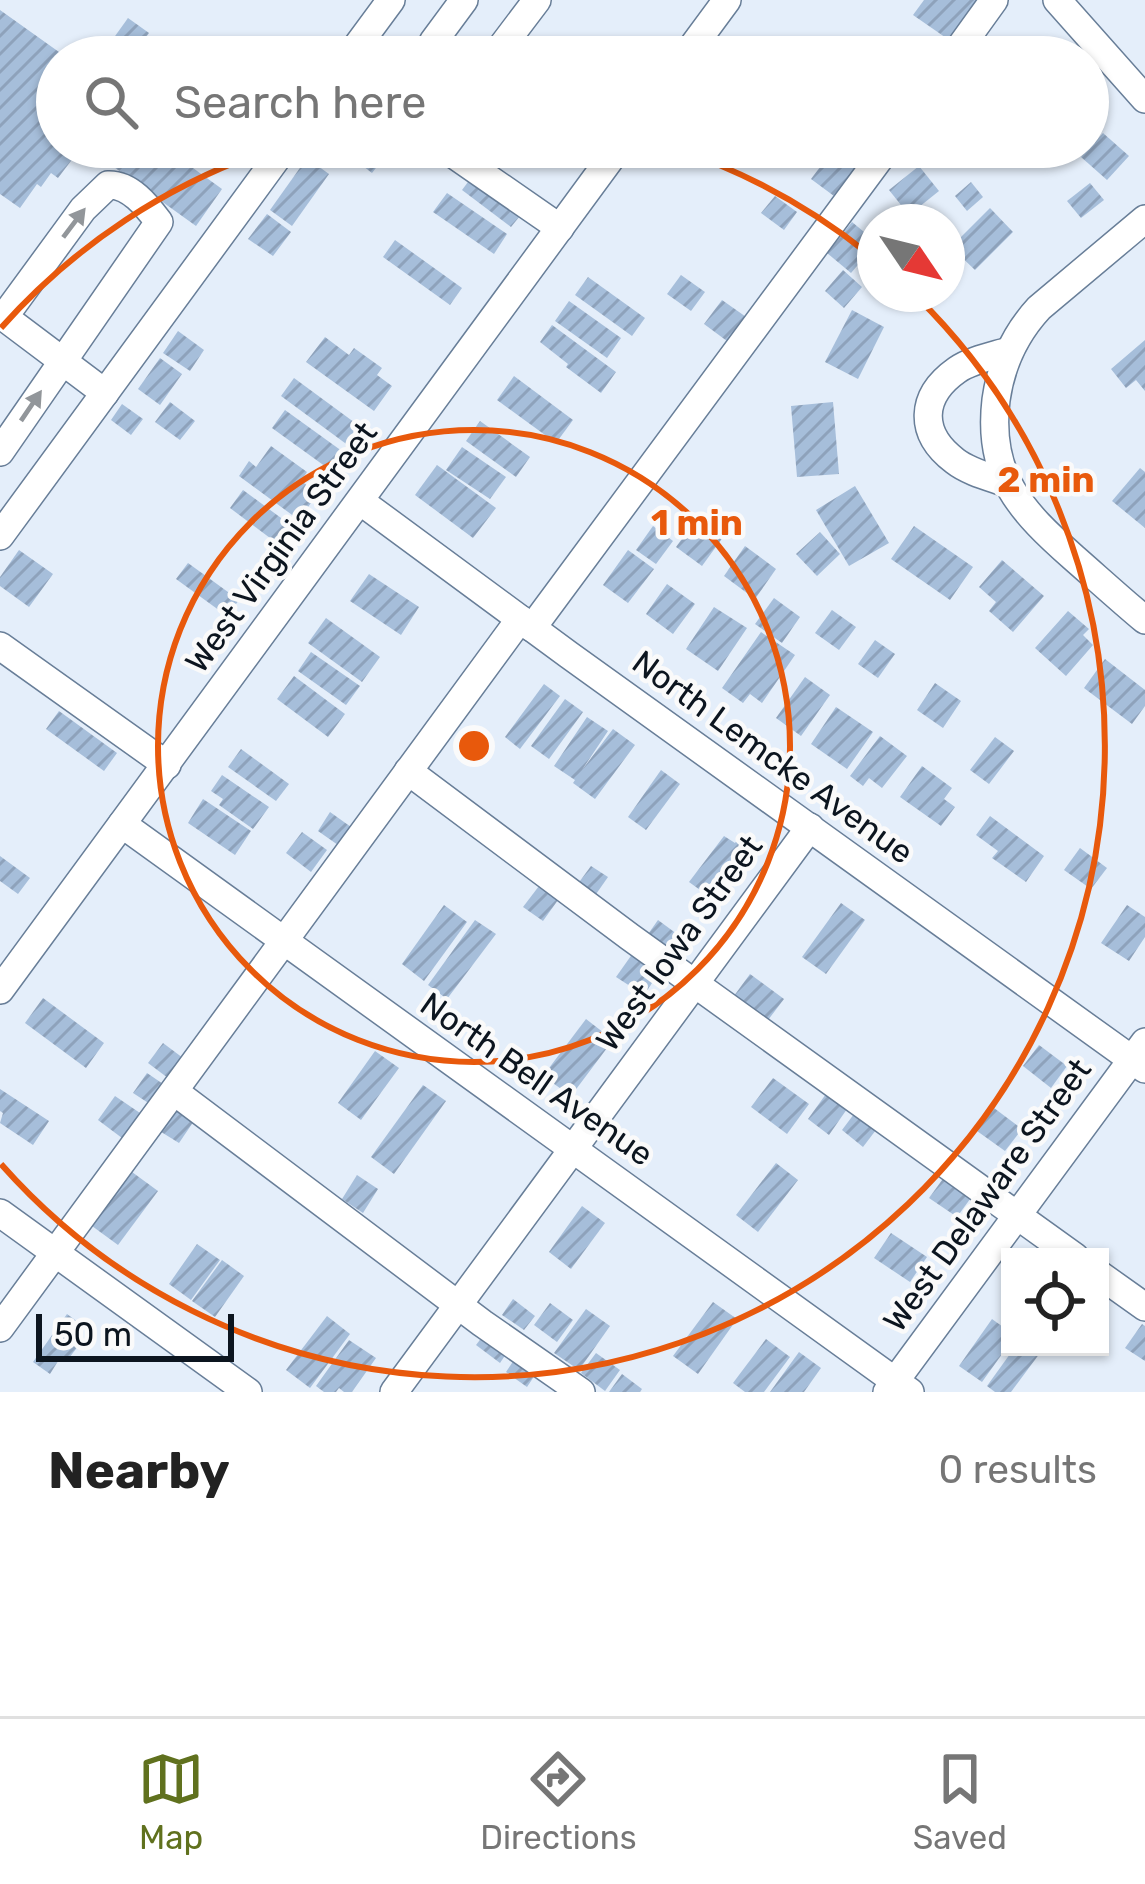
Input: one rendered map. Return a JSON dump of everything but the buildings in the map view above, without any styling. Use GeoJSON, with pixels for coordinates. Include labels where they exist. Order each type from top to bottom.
{"type":"FeatureCollection","features":[{"type":"Feature","properties":{"kind":"street"},"geometry":{"type":"LineString","coordinates":[[364,36],[391,0]]}},
{"type":"Feature","properties":{"kind":"street"},"geometry":{"type":"LineString","coordinates":[[437,36],[464,0]]}},
{"type":"Feature","properties":{"kind":"street"},"geometry":{"type":"LineString","coordinates":[[510,36],[537,0]]}},
{"type":"Feature","properties":{"kind":"street"},"geometry":{"type":"LineString","coordinates":[[701,36],[728,0]]}},
{"type":"Feature","properties":{"kind":"street"},"geometry":{"type":"LineString","coordinates":[[968,36],[994,0]]}},
{"type":"Feature","properties":{"kind":"street"},"geometry":{"type":"LineString","coordinates":[[1057,0],[1089,36]]}},
{"type":"Feature","properties":{"kind":"street"},"geometry":{"type":"LineString","coordinates":[[1109,58],[1145,99]]}},
{"type":"Feature","properties":{"kind":"street"},"geometry":{"type":"LineString","coordinates":[[0,536],[270,168]]}},
{"type":"Feature","properties":{"kind":"street"},"geometry":{"type":"LineString","coordinates":[[473,168],[560,228]]}},
{"type":"Feature","properties":{"kind":"street","name":"West Virginia Street"},"geometry":{"type":"LineString","coordinates":[[0,990],[604,168]]}},
{"type":"Feature","properties":{"kind":"street"},"geometry":{"type":"LineString","coordinates":[[0,1328],[408,771],[777,301],[873,168]]}},
{"type":"Feature","properties":{"kind":"street"},"geometry":{"type":"LineString","coordinates":[[0,452],[62,360],[159,222],[144,203],[118,184],[108,185],[83,209],[3,322],[62,360],[105,393]]}},
{"type":"Feature","properties":{"kind":"street"},"geometry":{"type":"LineString","coordinates":[[1145,219],[1026,322],[999,380],[994,422],[994,444],[1017,502],[1145,620]]}},
{"type":"Feature","properties":{"kind":"street"},"geometry":{"type":"LineString","coordinates":[[1006,483],[958,464],[927,425],[933,392],[960,367],[1010,351]]}},
{"type":"Feature","properties":{"kind":"street","name":"North Lemcke Avenue"},"geometry":{"type":"LineString","coordinates":[[360,501],[810,827],[1141,1057]]}},
{"type":"Feature","properties":{"kind":"street"},"geometry":{"type":"LineString","coordinates":[[0,646],[166,765]]}},
{"type":"Feature","properties":{"kind":"street"},"geometry":{"type":"LineString","coordinates":[[408,771],[1062,1248]]}},
{"type":"Feature","properties":{"kind":"street","name":"North Bell Avenue"},"geometry":{"type":"LineString","coordinates":[[122,824],[574,1148],[897,1388]]}},
{"type":"Feature","properties":{"kind":"street","name":"West Iowa Street"},"geometry":{"type":"LineString","coordinates":[[394,1392],[810,827]]}},
{"type":"Feature","properties":{"kind":"street","name":"West Delaware Street"},"geometry":{"type":"LineString","coordinates":[[897,1388],[1017,1216],[1141,1057]]}},
{"type":"Feature","properties":{"kind":"street"},"geometry":{"type":"LineString","coordinates":[[175,1092],[580,1392]]}},
{"type":"Feature","properties":{"kind":"street"},"geometry":{"type":"LineString","coordinates":[[0,1213],[248,1392]]}},
{"type":"Feature","properties":{"kind":"street"},"geometry":{"type":"LineString","coordinates":[[1109,1281],[1145,1307]]}}]}
